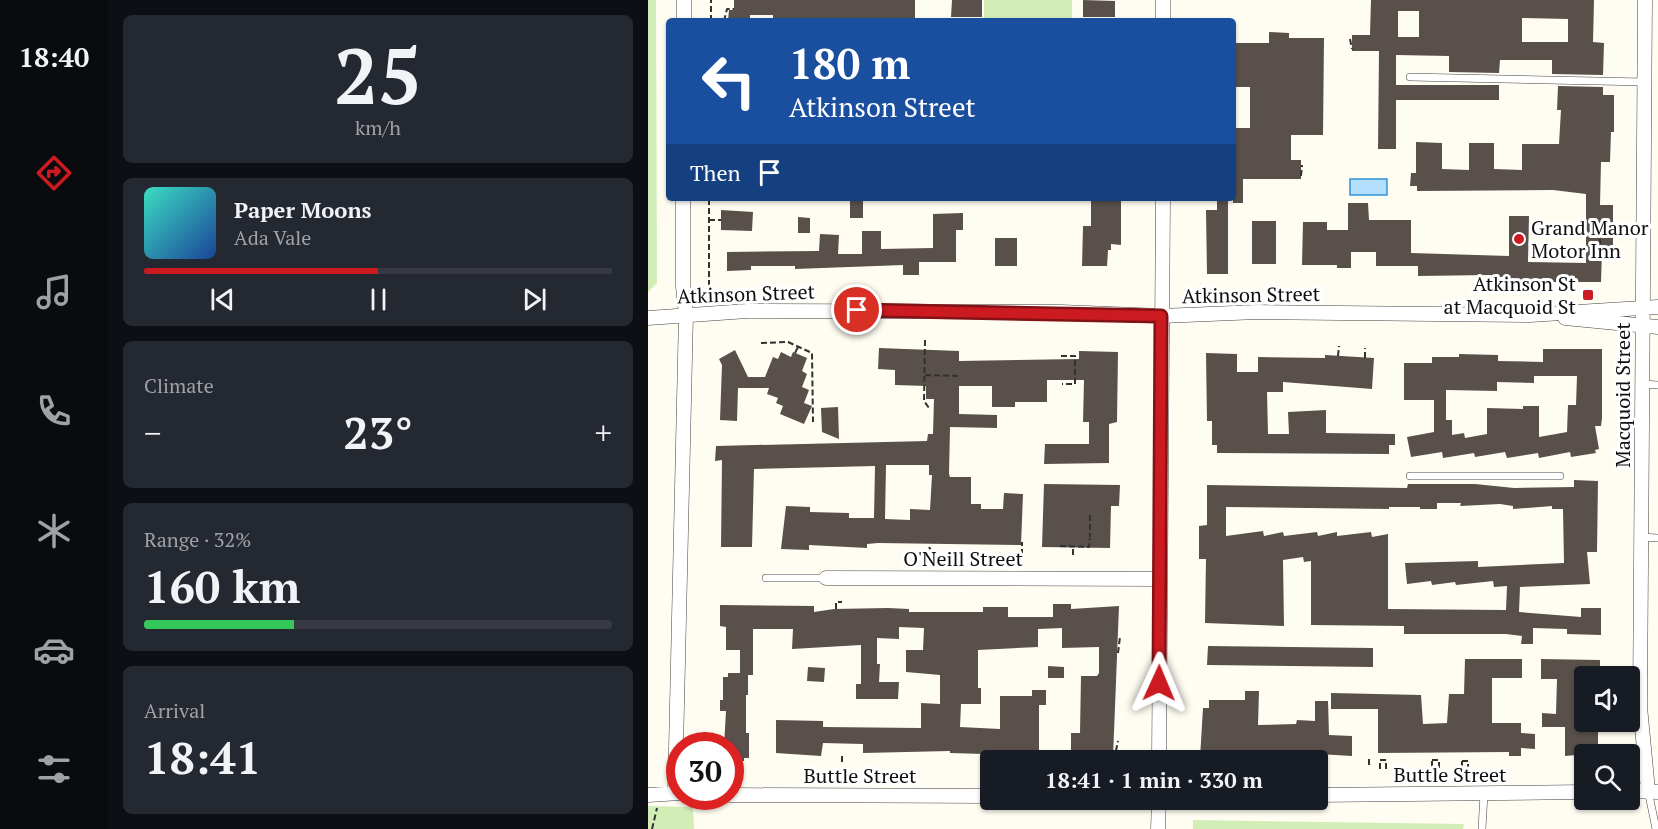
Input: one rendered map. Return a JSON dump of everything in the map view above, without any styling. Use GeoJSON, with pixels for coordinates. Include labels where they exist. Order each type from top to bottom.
{"type":"FeatureCollection","features":[{"type":"Feature","properties":{"kind":"street"},"geometry":{"type":"LineString","coordinates":[[684,0],[684,18]]}},
{"type":"Feature","properties":{"kind":"street"},"geometry":{"type":"LineString","coordinates":[[1163,0],[1163,18]]}},
{"type":"Feature","properties":{"kind":"street","name":"Macquoid Street"},"geometry":{"type":"LineString","coordinates":[[1645,0],[1640,707],[1653,791]]}},
{"type":"Feature","properties":{"kind":"street"},"geometry":{"type":"LineString","coordinates":[[678,732],[686,314],[683,287],[683,201]]}},
{"type":"Feature","properties":{"kind":"street"},"geometry":{"type":"LineString","coordinates":[[1159,750],[1163,201]]}},
{"type":"Feature","properties":{"kind":"street","name":"Atkinson Street"},"geometry":{"type":"LineString","coordinates":[[648,318],[686,314],[841,310],[1161,316],[1257,312],[1530,315],[1643,306],[1658,307]]}},
{"type":"Feature","properties":{"kind":"street","name":"Atkinson Street"},"geometry":{"type":"LineString","coordinates":[[1530,315],[1658,327]]}},
{"type":"Feature","properties":{"kind":"street","name":"O'Neill Street"},"geometry":{"type":"LineString","coordinates":[[826,578],[1160,579]]}},
{"type":"Feature","properties":{"kind":"street","name":"Buttle Street"},"geometry":{"type":"LineString","coordinates":[[1328,795],[1574,792]]}},
{"type":"Feature","properties":{"kind":"street"},"geometry":{"type":"LineString","coordinates":[[648,795],[666,794]]}},
{"type":"Feature","properties":{"kind":"street","name":"Buttle Street"},"geometry":{"type":"LineString","coordinates":[[744,795],[980,796]]}},
{"type":"Feature","properties":{"kind":"street"},"geometry":{"type":"LineString","coordinates":[[1158,829],[1159,810]]}},
{"type":"Feature","properties":{"kind":"lane"},"geometry":{"type":"LineString","coordinates":[[1410,77],[1645,82]]}},
{"type":"Feature","properties":{"kind":"lane"},"geometry":{"type":"LineString","coordinates":[[1643,384],[1658,385]]}},
{"type":"Feature","properties":{"kind":"lane"},"geometry":{"type":"LineString","coordinates":[[1410,476],[1560,476]]}},
{"type":"Feature","properties":{"kind":"lane"},"geometry":{"type":"LineString","coordinates":[[1641,537],[1658,538]]}},
{"type":"Feature","properties":{"kind":"lane","name":"O'Neill Street"},"geometry":{"type":"LineString","coordinates":[[766,578],[826,578]]}},
{"type":"Feature","properties":{"kind":"lane"},"geometry":{"type":"LineString","coordinates":[[1653,791],[1656,829]]}},
{"type":"Feature","properties":{"kind":"lane"},"geometry":{"type":"LineString","coordinates":[[1482,829],[1485,794]]}},
{"type":"Feature","properties":{"kind":"path"},"geometry":{"type":"LineString","coordinates":[[711,0],[711,18]]}},
{"type":"Feature","properties":{"kind":"path"},"geometry":{"type":"LineString","coordinates":[[725,18],[727,9],[734,9]]}},
{"type":"Feature","properties":{"kind":"path"},"geometry":{"type":"LineString","coordinates":[[1350,39],[1352,50]]}},
{"type":"Feature","properties":{"kind":"path"},"geometry":{"type":"LineString","coordinates":[[1301,176],[1302,165]]}},
{"type":"Feature","properties":{"kind":"path"},"geometry":{"type":"LineString","coordinates":[[709,286],[710,201]]}},
{"type":"Feature","properties":{"kind":"path"},"geometry":{"type":"LineString","coordinates":[[709,220],[721,220]]}},
{"type":"Feature","properties":{"kind":"path"},"geometry":{"type":"LineString","coordinates":[[1600,239],[1600,244]]}},
{"type":"Feature","properties":{"kind":"path"},"geometry":{"type":"LineString","coordinates":[[925,340],[924,401],[929,408]]}},
{"type":"Feature","properties":{"kind":"path"},"geometry":{"type":"LineString","coordinates":[[761,343],[788,342],[812,353],[813,422]]}},
{"type":"Feature","properties":{"kind":"path"},"geometry":{"type":"LineString","coordinates":[[1338,356],[1339,346]]}},
{"type":"Feature","properties":{"kind":"path"},"geometry":{"type":"LineString","coordinates":[[795,353],[798,347]]}},
{"type":"Feature","properties":{"kind":"path"},"geometry":{"type":"LineString","coordinates":[[1365,348],[1365,358]]}},
{"type":"Feature","properties":{"kind":"path"},"geometry":{"type":"LineString","coordinates":[[1061,356],[1075,356],[1075,384],[1062,384]]}},
{"type":"Feature","properties":{"kind":"path"},"geometry":{"type":"LineString","coordinates":[[924,375],[961,376]]}},
{"type":"Feature","properties":{"kind":"path"},"geometry":{"type":"LineString","coordinates":[[1060,546],[1089,547],[1090,515]]}},
{"type":"Feature","properties":{"kind":"path"},"geometry":{"type":"LineString","coordinates":[[1022,555],[1023,542]]}},
{"type":"Feature","properties":{"kind":"path"},"geometry":{"type":"LineString","coordinates":[[929,547],[934,555]]}},
{"type":"Feature","properties":{"kind":"path"},"geometry":{"type":"LineString","coordinates":[[1073,547],[1073,555]]}},
{"type":"Feature","properties":{"kind":"path"},"geometry":{"type":"LineString","coordinates":[[836,609],[836,602],[843,603]]}},
{"type":"Feature","properties":{"kind":"path"},"geometry":{"type":"LineString","coordinates":[[1118,652],[1120,637]]}},
{"type":"Feature","properties":{"kind":"path"},"geometry":{"type":"LineString","coordinates":[[1116,750],[1118,741]]}},
{"type":"Feature","properties":{"kind":"path"},"geometry":{"type":"LineString","coordinates":[[842,756],[842,764]]}},
{"type":"Feature","properties":{"kind":"path"},"geometry":{"type":"LineString","coordinates":[[1369,759],[1369,765]]}},
{"type":"Feature","properties":{"kind":"path"},"geometry":{"type":"LineString","coordinates":[[1380,770],[1380,761],[1386,760],[1386,769]]}},
{"type":"Feature","properties":{"kind":"path"},"geometry":{"type":"LineString","coordinates":[[1432,770],[1432,760],[1439,760],[1439,770]]}},
{"type":"Feature","properties":{"kind":"path"},"geometry":{"type":"LineString","coordinates":[[1462,770],[1462,761],[1468,761],[1468,770]]}},
{"type":"Feature","properties":{"kind":"green space"},"geometry":{"type":"Polygon","coordinates":[[[648,0],[656,0],[657,283],[648,292],[648,0]]]}},
{"type":"Feature","properties":{"kind":"green space"},"geometry":{"type":"Polygon","coordinates":[[[984,0],[1072,0],[1072,18],[984,18],[984,0]]]}},
{"type":"Feature","properties":{"kind":"green space"},"geometry":{"type":"Polygon","coordinates":[[[648,806],[666,806],[666,810],[693,810],[694,829],[648,829],[648,806]]]}},
{"type":"Feature","properties":{"kind":"green space"},"geometry":{"type":"Polygon","coordinates":[[[1193,820],[1464,824],[1463,829],[1193,829],[1193,820]]]}},
{"type":"Feature","properties":{"kind":"water"},"geometry":{"type":"Polygon","coordinates":[[[1350,179],[1387,179],[1387,195],[1350,195],[1350,179]]]}},
{"type":"Feature","properties":{"kind":"building"},"geometry":{"type":"Polygon","coordinates":[[[734,0],[915,0],[915,18],[773,18],[773,15],[750,15],[750,18],[728,18],[729,10],[734,10],[734,0]]]}},
{"type":"Feature","properties":{"kind":"building"},"geometry":{"type":"Polygon","coordinates":[[[952,0],[982,0],[982,17],[951,17],[952,0]]]}},
{"type":"Feature","properties":{"kind":"building"},"geometry":{"type":"Polygon","coordinates":[[[1083,0],[1115,1],[1115,17],[1083,17],[1083,0]]]}},
{"type":"Feature","properties":{"kind":"building"},"geometry":{"type":"Polygon","coordinates":[[[1371,0],[1594,0],[1593,42],[1604,43],[1603,75],[1552,74],[1552,60],[1500,60],[1499,73],[1449,72],[1449,56],[1396,55],[1396,85],[1499,85],[1499,100],[1396,100],[1396,149],[1378,149],[1379,51],[1352,51],[1352,35],[1370,35],[1371,0]],[[1398,11],[1398,37],[1419,37],[1419,11],[1398,11]],[[1522,18],[1522,42],[1568,42],[1568,19],[1522,18]]]}},
{"type":"Feature","properties":{"kind":"building"},"geometry":{"type":"Polygon","coordinates":[[[1269,32],[1289,33],[1289,38],[1324,38],[1323,135],[1291,135],[1291,160],[1301,160],[1301,179],[1243,179],[1243,203],[1233,203],[1236,201],[1236,128],[1250,128],[1250,87],[1236,87],[1236,43],[1269,43],[1269,32]]]}},
{"type":"Feature","properties":{"kind":"building"},"geometry":{"type":"Polygon","coordinates":[[[1558,86],[1603,87],[1603,95],[1614,95],[1614,132],[1611,132],[1610,162],[1601,162],[1600,205],[1613,205],[1613,251],[1602,251],[1601,282],[1509,282],[1509,277],[1491,277],[1491,275],[1418,276],[1418,266],[1376,266],[1376,252],[1351,252],[1351,268],[1337,268],[1337,265],[1302,265],[1303,222],[1327,222],[1327,230],[1348,230],[1348,203],[1368,203],[1369,220],[1411,220],[1411,253],[1509,256],[1509,216],[1529,216],[1528,262],[1586,263],[1586,194],[1553,190],[1417,191],[1417,186],[1410,186],[1411,173],[1416,173],[1416,142],[1442,143],[1442,169],[1469,170],[1469,143],[1494,143],[1494,169],[1522,170],[1522,144],[1559,144],[1561,110],[1557,110],[1558,86]]]}},
{"type":"Feature","properties":{"kind":"building"},"geometry":{"type":"Polygon","coordinates":[[[850,201],[863,201],[863,218],[850,218],[850,201]]]}},
{"type":"Feature","properties":{"kind":"building"},"geometry":{"type":"Polygon","coordinates":[[[1091,201],[1121,201],[1121,245],[1111,244],[1111,250],[1108,250],[1107,266],[1082,266],[1083,226],[1091,226],[1091,201]]]}},
{"type":"Feature","properties":{"kind":"building"},"geometry":{"type":"Polygon","coordinates":[[[1217,201],[1228,201],[1228,274],[1207,274],[1206,210],[1217,210],[1217,201]]]}},
{"type":"Feature","properties":{"kind":"building"},"geometry":{"type":"Polygon","coordinates":[[[721,210],[753,212],[752,231],[721,230],[721,210]]]}},
{"type":"Feature","properties":{"kind":"building"},"geometry":{"type":"Polygon","coordinates":[[[963,213],[963,230],[956,230],[956,262],[919,262],[919,275],[903,275],[903,265],[795,269],[795,266],[751,266],[751,270],[727,271],[727,252],[819,251],[820,234],[839,235],[838,254],[862,254],[862,231],[881,231],[881,249],[933,248],[933,214],[963,213]]]}},
{"type":"Feature","properties":{"kind":"building"},"geometry":{"type":"Polygon","coordinates":[[[798,217],[810,218],[810,233],[798,233],[798,217]]]}},
{"type":"Feature","properties":{"kind":"building"},"geometry":{"type":"Polygon","coordinates":[[[1252,221],[1276,221],[1276,264],[1252,264],[1252,221]]]}},
{"type":"Feature","properties":{"kind":"building"},"geometry":{"type":"Polygon","coordinates":[[[995,238],[1017,238],[1017,266],[995,266],[995,238]]]}},
{"type":"Feature","properties":{"kind":"building"},"geometry":{"type":"Polygon","coordinates":[[[879,348],[959,351],[959,361],[1079,359],[1079,351],[1118,352],[1117,422],[1109,424],[1109,463],[1044,464],[1045,444],[1089,444],[1089,422],[1083,422],[1084,380],[1047,380],[1047,402],[1015,402],[1015,407],[992,407],[992,386],[959,386],[959,414],[997,415],[997,428],[950,427],[950,477],[971,477],[971,504],[981,504],[981,509],[1003,509],[1004,493],[1023,494],[1021,545],[878,543],[867,544],[867,548],[809,545],[809,550],[781,549],[786,506],[810,507],[810,512],[849,513],[849,518],[874,518],[875,466],[754,469],[752,547],[721,547],[722,460],[715,461],[716,446],[927,441],[928,434],[933,434],[934,399],[926,399],[926,386],[895,385],[895,370],[878,369],[879,348]],[[886,465],[885,519],[910,520],[910,509],[930,510],[932,475],[929,475],[929,465],[886,465]]]}},
{"type":"Feature","properties":{"kind":"building"},"geometry":{"type":"Polygon","coordinates":[[[1543,349],[1602,349],[1602,418],[1601,426],[1595,426],[1599,449],[1595,450],[1596,453],[1571,457],[1570,452],[1539,458],[1538,453],[1507,458],[1505,452],[1475,457],[1474,453],[1443,458],[1442,452],[1411,457],[1407,437],[1434,432],[1434,400],[1404,400],[1404,363],[1432,363],[1432,357],[1459,357],[1459,354],[1498,355],[1498,361],[1543,362],[1543,349]],[[1534,376],[1534,383],[1497,382],[1497,391],[1446,390],[1446,420],[1452,420],[1452,435],[1464,433],[1465,438],[1487,434],[1487,408],[1523,409],[1523,406],[1539,406],[1539,437],[1567,432],[1568,405],[1576,405],[1577,376],[1534,376]]]}},
{"type":"Feature","properties":{"kind":"building"},"geometry":{"type":"Polygon","coordinates":[[[735,350],[748,377],[765,377],[773,357],[778,359],[781,352],[791,357],[793,352],[807,358],[802,371],[807,374],[802,387],[809,390],[804,403],[812,406],[804,424],[780,414],[783,406],[776,403],[778,398],[767,394],[769,388],[738,388],[737,421],[720,420],[722,365],[719,359],[735,350]]]}},
{"type":"Feature","properties":{"kind":"building"},"geometry":{"type":"Polygon","coordinates":[[[1206,353],[1237,354],[1237,372],[1258,372],[1258,357],[1325,358],[1325,355],[1374,358],[1372,389],[1283,382],[1283,392],[1267,392],[1268,434],[1289,434],[1288,412],[1326,410],[1326,433],[1395,434],[1395,445],[1389,445],[1389,454],[1217,453],[1217,445],[1212,445],[1212,421],[1207,421],[1206,353]]]}},
{"type":"Feature","properties":{"kind":"building"},"geometry":{"type":"Polygon","coordinates":[[[838,407],[839,439],[822,432],[821,408],[838,407]]]}},
{"type":"Feature","properties":{"kind":"building"},"geometry":{"type":"Polygon","coordinates":[[[1574,480],[1598,481],[1597,552],[1587,552],[1590,584],[1520,587],[1519,612],[1581,617],[1581,608],[1601,608],[1601,635],[1567,634],[1567,629],[1533,628],[1533,644],[1521,644],[1522,636],[1506,634],[1404,634],[1404,626],[1311,625],[1311,561],[1304,562],[1303,557],[1283,560],[1284,626],[1205,623],[1206,559],[1199,559],[1199,526],[1207,525],[1207,485],[1407,488],[1408,484],[1475,484],[1514,488],[1574,487],[1574,480]],[[1437,503],[1437,509],[1420,509],[1420,507],[1389,507],[1389,509],[1226,507],[1226,536],[1263,531],[1264,536],[1283,532],[1284,536],[1317,532],[1318,536],[1337,532],[1337,536],[1371,532],[1372,537],[1388,534],[1388,609],[1506,610],[1507,586],[1494,587],[1493,581],[1456,585],[1455,582],[1432,585],[1431,581],[1407,584],[1405,563],[1478,561],[1478,567],[1564,563],[1563,509],[1552,509],[1552,506],[1513,509],[1513,506],[1500,504],[1460,506],[1461,503],[1437,503]]]}},
{"type":"Feature","properties":{"kind":"building"},"geometry":{"type":"Polygon","coordinates":[[[1044,484],[1120,485],[1119,506],[1111,506],[1110,548],[1042,547],[1044,484]]]}},
{"type":"Feature","properties":{"kind":"building"},"geometry":{"type":"Polygon","coordinates":[[[1053,604],[1071,604],[1071,609],[1119,606],[1113,750],[1071,750],[1071,733],[1080,733],[1081,676],[1097,676],[1099,673],[1099,647],[1062,648],[1062,628],[1038,629],[1038,647],[978,650],[978,688],[981,688],[981,704],[961,704],[960,727],[1000,729],[1000,696],[1032,696],[1032,690],[1046,690],[1046,705],[1039,705],[1039,750],[980,750],[980,754],[950,753],[950,751],[863,753],[863,744],[823,743],[821,756],[776,753],[776,720],[823,721],[823,727],[921,728],[921,703],[940,704],[940,675],[906,672],[906,650],[923,650],[924,628],[899,627],[899,639],[877,638],[877,664],[880,664],[879,682],[899,682],[898,699],[856,699],[856,684],[861,684],[861,645],[792,649],[793,629],[753,629],[753,675],[748,675],[748,695],[746,695],[746,733],[749,733],[749,758],[744,758],[744,732],[725,732],[726,711],[720,711],[720,700],[723,700],[723,677],[728,677],[728,673],[740,673],[740,650],[726,650],[726,627],[720,626],[720,605],[814,606],[814,612],[834,609],[888,608],[909,609],[909,612],[983,612],[983,607],[1008,607],[1008,617],[1053,617],[1053,604]]]}},
{"type":"Feature","properties":{"kind":"building"},"geometry":{"type":"Polygon","coordinates":[[[1208,646],[1373,648],[1373,667],[1207,665],[1208,646]]]}},
{"type":"Feature","properties":{"kind":"building"},"geometry":{"type":"Polygon","coordinates":[[[1465,659],[1522,659],[1522,678],[1492,678],[1492,723],[1521,723],[1521,733],[1535,734],[1535,749],[1521,748],[1521,756],[1509,756],[1509,752],[1378,753],[1378,709],[1331,709],[1331,693],[1421,695],[1423,724],[1447,723],[1449,694],[1464,694],[1465,659]]]}},
{"type":"Feature","properties":{"kind":"building"},"geometry":{"type":"Polygon","coordinates":[[[1541,659],[1600,660],[1600,666],[1574,666],[1574,732],[1598,732],[1598,744],[1574,744],[1574,755],[1565,756],[1565,727],[1542,727],[1542,713],[1556,714],[1557,679],[1541,679],[1541,659]]]}},
{"type":"Feature","properties":{"kind":"building"},"geometry":{"type":"Polygon","coordinates":[[[1048,666],[1064,667],[1064,678],[1048,678],[1048,666]]]}},
{"type":"Feature","properties":{"kind":"building"},"geometry":{"type":"Polygon","coordinates":[[[808,667],[825,668],[824,682],[807,681],[808,667]]]}},
{"type":"Feature","properties":{"kind":"building"},"geometry":{"type":"Polygon","coordinates":[[[1245,691],[1259,691],[1258,725],[1296,724],[1297,720],[1315,721],[1315,701],[1328,701],[1329,735],[1352,736],[1352,756],[1328,755],[1328,750],[1200,750],[1203,708],[1209,708],[1209,700],[1245,700],[1245,691]]]}},
{"type":"Feature","properties":{"kind":"place","name":"Grand Manor Motor Inn"},"geometry":{"type":"Point","coordinates":[1519,239]}},
{"type":"Feature","properties":{"kind":"place","name":"Atkinson St at Macquoid St"},"geometry":{"type":"Point","coordinates":[1588,295]}},
{"type":"Feature","properties":{"kind":"route"},"geometry":{"type":"LineString","coordinates":[[857,310],[1061,312],[1161,316],[1159,683]]}}]}
